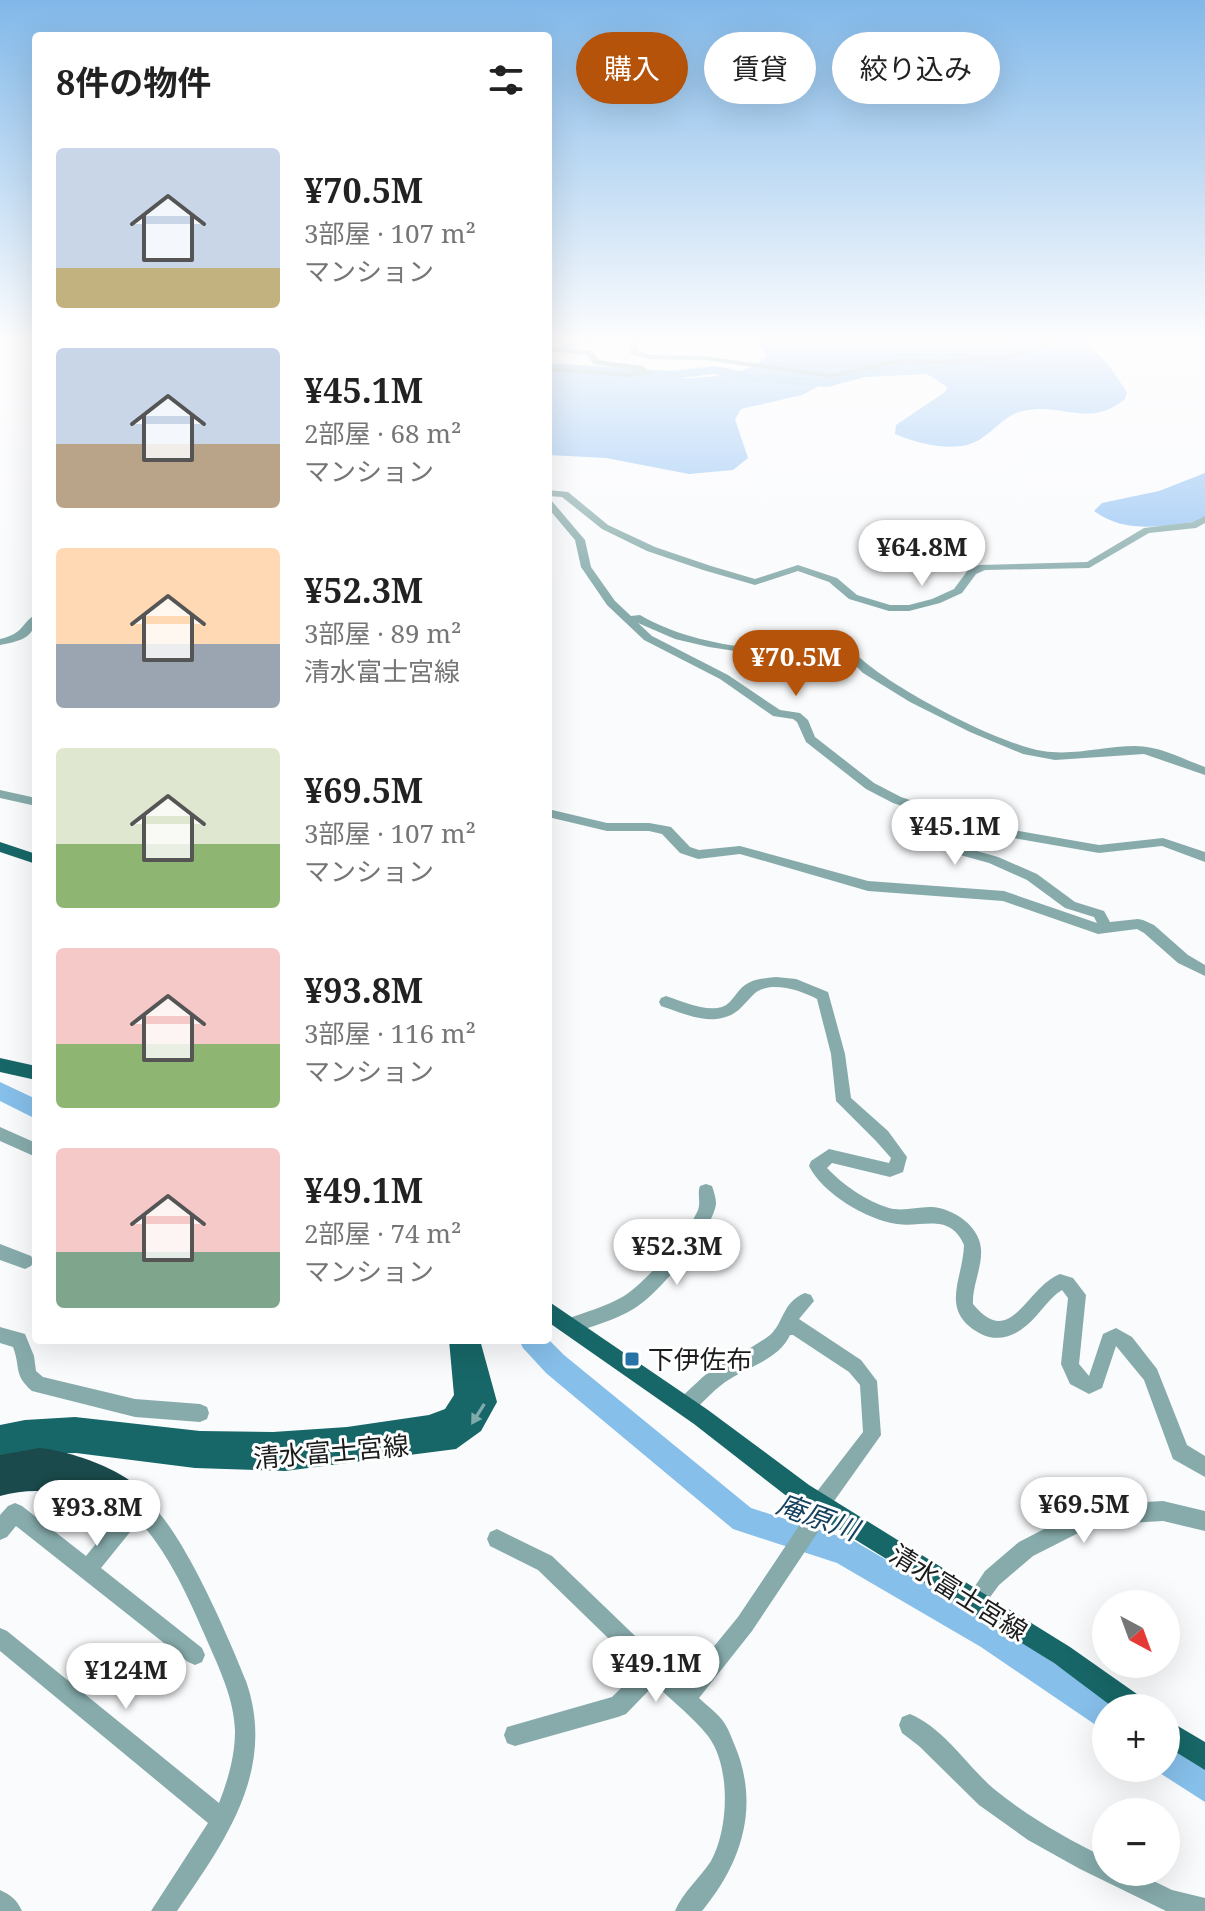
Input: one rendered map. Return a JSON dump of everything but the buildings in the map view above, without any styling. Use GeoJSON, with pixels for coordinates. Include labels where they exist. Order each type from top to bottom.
{"type":"FeatureCollection","features":[{"type":"Feature","properties":{"kind":"highway"},"geometry":{"type":"LineString","coordinates":[[0,1469],[31,1461],[66,1464],[99,1479],[139,1506]]}},
{"type":"Feature","properties":{"kind":"highway"},"geometry":{"type":"LineString","coordinates":[[0,1482],[19,1477],[51,1476],[116,1495],[139,1506]]}},
{"type":"Feature","properties":{"kind":"main road"},"geometry":{"type":"LineString","coordinates":[[0,847],[32,858]]}},
{"type":"Feature","properties":{"kind":"main road"},"geometry":{"type":"LineString","coordinates":[[0,1065],[32,1072]]}},
{"type":"Feature","properties":{"kind":"main road","name":"清水富士宮線"},"geometry":{"type":"LineString","coordinates":[[552,1313],[821,1506],[1062,1655],[1116,1694]]}},
{"type":"Feature","properties":{"kind":"main road","name":"清水富士宮線"},"geometry":{"type":"LineString","coordinates":[[0,1436],[41,1427],[80,1427],[197,1450],[341,1439],[444,1422],[458,1411],[466,1392],[460,1344]]}},
{"type":"Feature","properties":{"kind":"main road","name":"清水富士宮線"},"geometry":{"type":"LineString","coordinates":[[0,1452],[36,1443],[76,1442],[197,1450],[285,1460],[456,1438],[473,1424],[486,1402],[471,1344]]}},
{"type":"Feature","properties":{"kind":"main road"},"geometry":{"type":"LineString","coordinates":[[1180,1740],[1205,1757]]}},
{"type":"Feature","properties":{"kind":"street"},"geometry":{"type":"LineString","coordinates":[[552,493],[565,494],[605,527],[651,549],[755,582],[798,568],[833,580],[853,597],[889,608],[909,608],[936,601],[958,591],[972,572],[983,567],[1089,565],[1147,530],[1196,525],[1205,519]]}},
{"type":"Feature","properties":{"kind":"street"},"geometry":{"type":"LineString","coordinates":[[552,507],[580,540],[586,567],[617,609],[658,644],[724,677],[777,713],[796,716],[802,720],[810,739],[870,786],[897,800],[933,812],[939,821]]}},
{"type":"Feature","properties":{"kind":"street"},"geometry":{"type":"LineString","coordinates":[[617,609],[630,612],[657,630],[702,642],[855,659],[863,670],[917,701],[1033,754],[1101,754],[1137,750],[1165,755],[1205,771]]}},
{"type":"Feature","properties":{"kind":"street"},"geometry":{"type":"LineString","coordinates":[[0,642],[22,636],[32,625]]}},
{"type":"Feature","properties":{"kind":"street"},"geometry":{"type":"LineString","coordinates":[[0,794],[32,801]]}},
{"type":"Feature","properties":{"kind":"street"},"geometry":{"type":"LineString","coordinates":[[552,814],[607,827],[666,830],[685,850],[698,855],[740,850],[868,886],[1004,896],[1098,929],[1138,924],[1149,929],[1183,959],[1205,971]]}},
{"type":"Feature","properties":{"kind":"street"},"geometry":{"type":"LineString","coordinates":[[1105,926],[1099,914],[1070,905],[1032,877],[951,846],[911,839],[904,835],[901,828],[907,824],[926,827],[939,821],[1099,849],[1163,842],[1205,857]]}},
{"type":"Feature","properties":{"kind":"street"},"geometry":{"type":"LineString","coordinates":[[666,1002],[713,1014],[728,1013],[741,1003],[748,990],[769,982],[806,987],[823,996],[838,1054],[844,1101],[882,1136],[899,1157],[897,1167],[890,1170],[829,1156],[817,1166],[819,1173],[838,1191],[895,1217],[936,1215],[945,1217],[965,1231],[975,1252],[963,1301],[966,1309],[989,1330],[997,1333],[1014,1326],[1053,1285],[1060,1282],[1067,1284],[1077,1295],[1070,1364],[1073,1375],[1089,1385],[1096,1382],[1109,1340],[1116,1336],[1126,1343],[1151,1375],[1180,1452],[1205,1467]]}},
{"type":"Feature","properties":{"kind":"street"},"geometry":{"type":"LineString","coordinates":[[0,1134],[32,1148]]}},
{"type":"Feature","properties":{"kind":"street"},"geometry":{"type":"LineString","coordinates":[[571,1326],[630,1301],[669,1266],[682,1244],[699,1226],[708,1205],[706,1191]]}},
{"type":"Feature","properties":{"kind":"street"},"geometry":{"type":"LineString","coordinates":[[0,1252],[25,1261]]}},
{"type":"Feature","properties":{"kind":"street"},"geometry":{"type":"LineString","coordinates":[[685,1406],[721,1374],[771,1345],[786,1328],[789,1317],[805,1301]]}},
{"type":"Feature","properties":{"kind":"street"},"geometry":{"type":"LineString","coordinates":[[686,1697],[745,1624],[821,1506],[872,1435],[868,1381],[855,1366],[795,1326],[786,1328]]}},
{"type":"Feature","properties":{"kind":"street"},"geometry":{"type":"LineString","coordinates":[[0,1335],[19,1340],[27,1375],[38,1385],[135,1408],[200,1413]]}},
{"type":"Feature","properties":{"kind":"street"},"geometry":{"type":"LineString","coordinates":[[88,1569],[139,1506],[162,1532],[189,1575],[240,1698],[247,1742],[237,1792],[163,1911]]}},
{"type":"Feature","properties":{"kind":"street"},"geometry":{"type":"LineString","coordinates":[[975,1601],[992,1578],[1026,1549],[1092,1515],[1163,1511],[1205,1521]]}},
{"type":"Feature","properties":{"kind":"street"},"geometry":{"type":"LineString","coordinates":[[0,1530],[15,1513],[195,1655]]}},
{"type":"Feature","properties":{"kind":"street"},"geometry":{"type":"LineString","coordinates":[[497,1539],[545,1563],[717,1730],[730,1756],[737,1783],[738,1810],[721,1867],[687,1911]]}},
{"type":"Feature","properties":{"kind":"street"},"geometry":{"type":"LineString","coordinates":[[0,1638],[222,1820]]}},
{"type":"Feature","properties":{"kind":"street"},"geometry":{"type":"LineString","coordinates":[[515,1735],[618,1706],[654,1670]]}},
{"type":"Feature","properties":{"kind":"street"},"geometry":{"type":"LineString","coordinates":[[910,1725],[927,1736],[972,1785],[1026,1827],[1092,1862]]}},
{"type":"Feature","properties":{"kind":"street"},"geometry":{"type":"LineString","coordinates":[[1139,1886],[1170,1901],[1205,1910]]}},
{"type":"Feature","properties":{"kind":"street"},"geometry":{"type":"LineString","coordinates":[[0,1902],[10,1911]]}},
{"type":"Feature","properties":{"kind":"shaded area"},"geometry":{"type":"Polygon","coordinates":[[[552,429],[738,429],[748,458],[733,470],[689,474],[606,458],[552,455],[552,429]]]}},
{"type":"Feature","properties":{"kind":"shaded area"},"geometry":{"type":"Polygon","coordinates":[[[896,429],[993,429],[967,445],[949,447],[921,443],[895,434],[896,429]]]}},
{"type":"Feature","properties":{"kind":"shaded area"},"geometry":{"type":"Polygon","coordinates":[[[1205,473],[1205,520],[1162,526],[1133,526],[1106,519],[1094,511],[1102,503],[1159,491],[1205,473]]]}},
{"type":"Feature","properties":{"kind":"waterway","name":"庵原川"},"geometry":{"type":"LineString","coordinates":[[0,1091],[32,1108]]}},
{"type":"Feature","properties":{"kind":"waterway","name":"庵原川"},"geometry":{"type":"LineString","coordinates":[[536,1344],[555,1364],[743,1519],[844,1551],[991,1637],[1092,1707]]}},
{"type":"Feature","properties":{"kind":"waterway","name":"庵原川"},"geometry":{"type":"LineString","coordinates":[[1180,1769],[1205,1786]]}},
{"type":"Feature","properties":{"kind":"place","name":"下伊佐布"},"geometry":{"type":"Point","coordinates":[632,1359]}}]}
